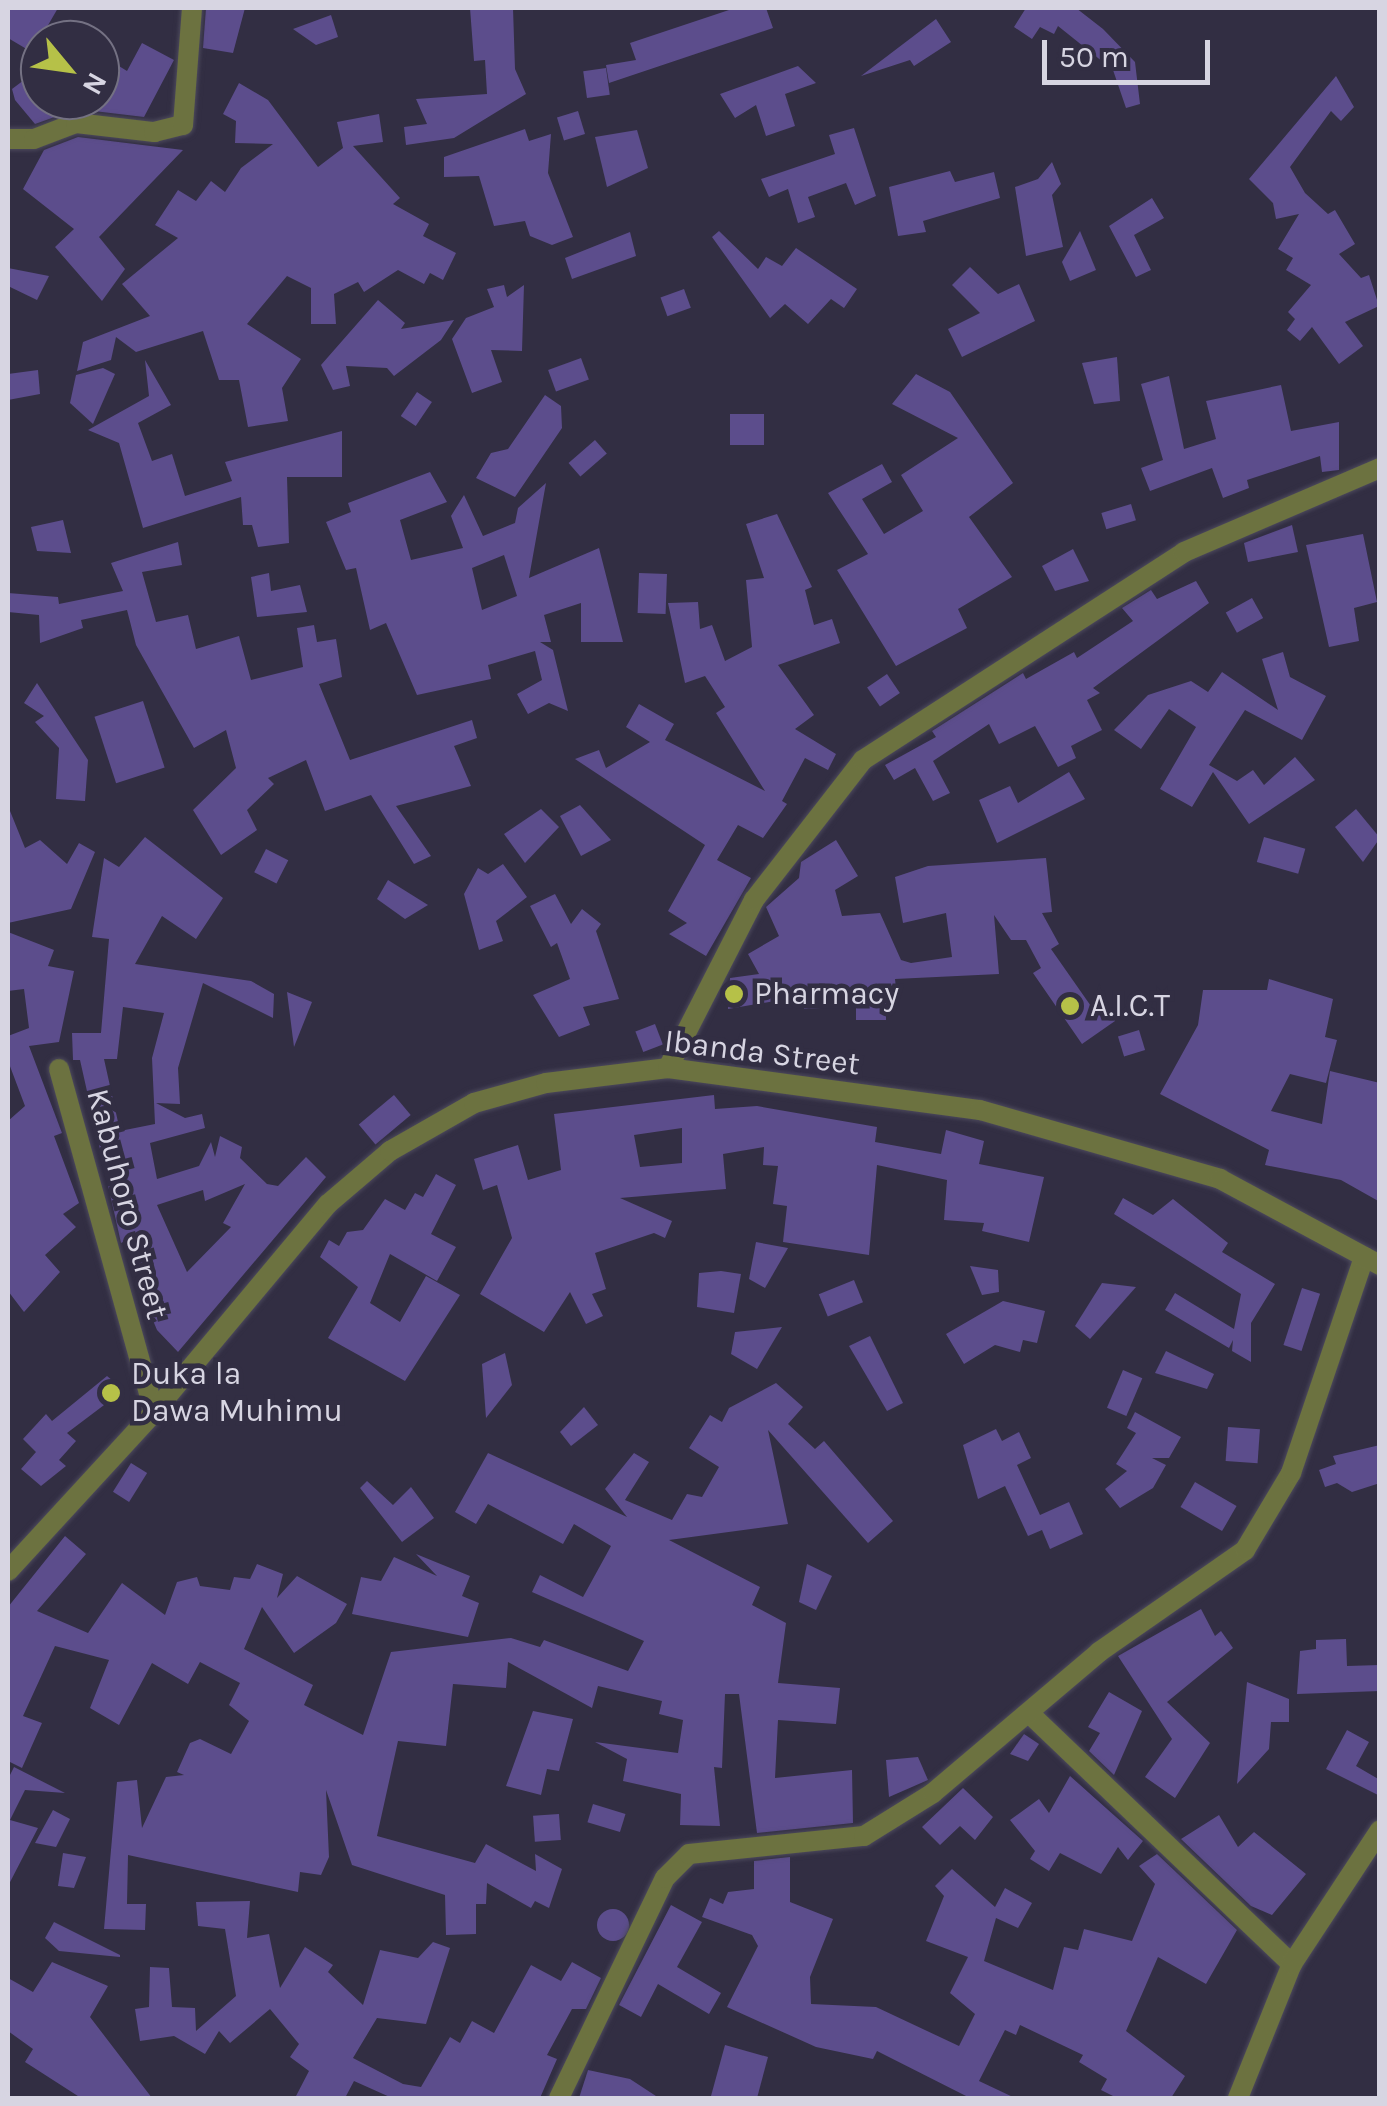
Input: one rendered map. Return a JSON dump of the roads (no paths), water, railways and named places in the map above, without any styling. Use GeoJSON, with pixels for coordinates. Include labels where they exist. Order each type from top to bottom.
{"type":"FeatureCollection","features":[{"type":"Feature","properties":{"kind":"street"},"geometry":{"type":"LineString","coordinates":[[8,139],[34,140],[76,123],[154,132],[183,125],[192,9]]}},
{"type":"Feature","properties":{"kind":"street"},"geometry":{"type":"LineString","coordinates":[[668,1068],[754,900],[863,760],[1184,552],[1380,468]]}},
{"type":"Feature","properties":{"kind":"street","name":"Ibanda Street"},"geometry":{"type":"LineString","coordinates":[[8,1570],[154,1412],[328,1204],[390,1151],[474,1103],[546,1083],[668,1068],[980,1110],[1220,1179],[1372,1261]]}},
{"type":"Feature","properties":{"kind":"street","name":"Kabuhoro Street"},"geometry":{"type":"LineString","coordinates":[[60,1069],[154,1412]]}},
{"type":"Feature","properties":{"kind":"street"},"geometry":{"type":"LineString","coordinates":[[558,2098],[665,1878],[689,1854],[864,1836],[1031,1715],[1098,1652],[1244,1550],[1291,1473],[1372,1261]]}},
{"type":"Feature","properties":{"kind":"street"},"geometry":{"type":"LineString","coordinates":[[1031,1715],[1292,1964]]}},
{"type":"Feature","properties":{"kind":"street"},"geometry":{"type":"LineString","coordinates":[[1238,2098],[1292,1964],[1380,1830]]}},
{"type":"Feature","properties":{"kind":"place","name":"Pharmacy"},"geometry":{"type":"Point","coordinates":[734,994]}},
{"type":"Feature","properties":{"kind":"place","name":"A.I.C.T"},"geometry":{"type":"Point","coordinates":[1070,1006]}},
{"type":"Feature","properties":{"kind":"place","name":"Duka la Dawa Muhimu"},"geometry":{"type":"Point","coordinates":[111,1393]}}]}
